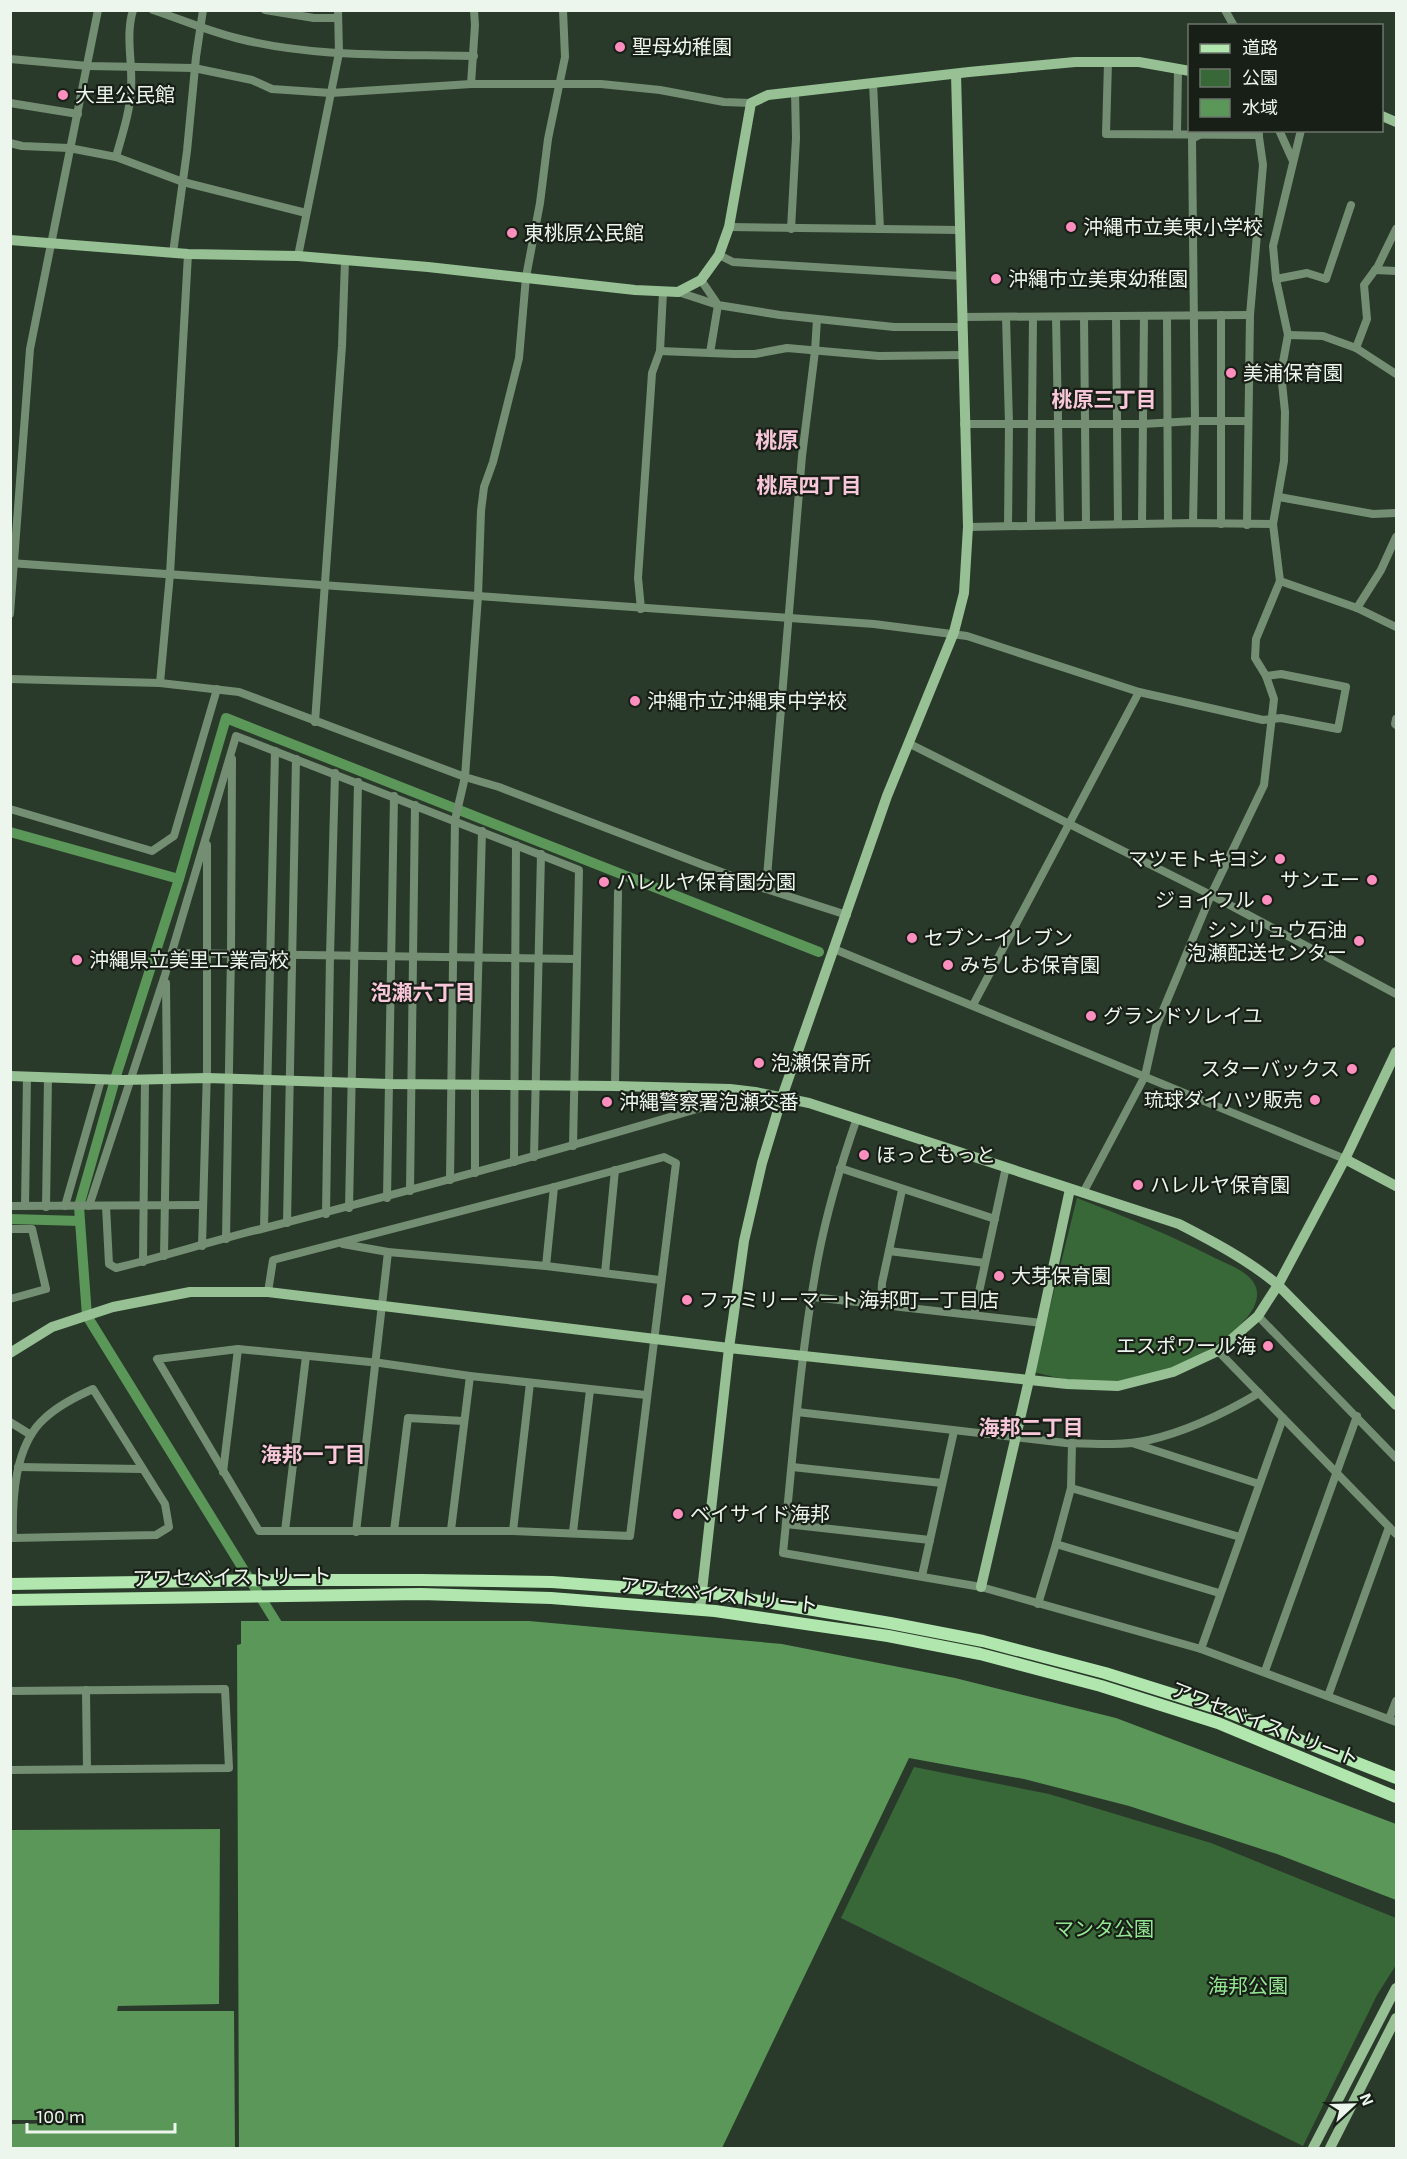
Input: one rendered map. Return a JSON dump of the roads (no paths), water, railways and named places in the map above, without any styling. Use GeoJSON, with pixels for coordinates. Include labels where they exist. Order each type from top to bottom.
{"type":"FeatureCollection","features":[{"type":"Feature","properties":{"kind":"main road","name":"アワセベイストリート"},"geometry":{"type":"LineString","coordinates":[[10,1584],[280,1580],[552,1582],[701,1592],[890,1623],[971,1639],[1094,1670],[1223,1710],[1396,1778]]}},
{"type":"Feature","properties":{"kind":"main road","name":"アワセベイストリート"},"geometry":{"type":"LineString","coordinates":[[10,1600],[421,1594],[551,1598],[700,1609],[888,1636],[980,1654],[1101,1686],[1218,1723],[1396,1797]]}},
{"type":"Feature","properties":{"kind":"street"},"geometry":{"type":"LineString","coordinates":[[10,614],[30,349],[98,10]]}},
{"type":"Feature","properties":{"kind":"street"},"geometry":{"type":"LineString","coordinates":[[116,158],[131,89],[129,23],[133,10]]}},
{"type":"Feature","properties":{"kind":"street"},"geometry":{"type":"LineString","coordinates":[[153,10],[244,40],[339,53],[474,56]]}},
{"type":"Feature","properties":{"kind":"street"},"geometry":{"type":"LineString","coordinates":[[173,253],[187,151],[194,68],[203,10]]}},
{"type":"Feature","properties":{"kind":"street"},"geometry":{"type":"LineString","coordinates":[[265,10],[314,18],[338,14],[339,53],[298,256]]}},
{"type":"Feature","properties":{"kind":"street"},"geometry":{"type":"LineString","coordinates":[[471,84],[476,25],[474,10]]}},
{"type":"Feature","properties":{"kind":"street"},"geometry":{"type":"LineString","coordinates":[[450,1180],[455,820],[465,777],[482,503],[484,487],[493,462],[519,358],[526,277],[540,203],[548,139],[565,57],[563,10]]}},
{"type":"Feature","properties":{"kind":"street"},"geometry":{"type":"LineString","coordinates":[[1225,10],[1233,24]]}},
{"type":"Feature","properties":{"kind":"street"},"geometry":{"type":"LineString","coordinates":[[10,58],[88,66],[194,68],[252,80],[272,89],[331,93],[471,84],[613,86],[660,90],[724,102],[751,103],[768,95],[795,91],[1075,62],[1138,62],[1188,71]]}},
{"type":"Feature","properties":{"kind":"street"},"geometry":{"type":"LineString","coordinates":[[1108,62],[1106,134],[1259,133],[1263,165],[1250,315],[1247,525]]}},
{"type":"Feature","properties":{"kind":"street"},"geometry":{"type":"LineString","coordinates":[[1177,134],[1178,69]]}},
{"type":"Feature","properties":{"kind":"street"},"geometry":{"type":"LineString","coordinates":[[700,1609],[729,1348],[744,1241],[762,1164],[782,1097],[887,796],[954,632],[964,593],[968,527],[957,74]]}},
{"type":"Feature","properties":{"kind":"street"},"geometry":{"type":"LineString","coordinates":[[873,83],[880,229]]}},
{"type":"Feature","properties":{"kind":"street"},"geometry":{"type":"LineString","coordinates":[[791,229],[796,138],[795,91]]}},
{"type":"Feature","properties":{"kind":"street"},"geometry":{"type":"LineString","coordinates":[[10,103],[78,114]]}},
{"type":"Feature","properties":{"kind":"street"},"geometry":{"type":"LineString","coordinates":[[678,292],[701,280],[719,255],[729,227],[751,103]]}},
{"type":"Feature","properties":{"kind":"street"},"geometry":{"type":"LineString","coordinates":[[1193,523],[1195,421],[1192,138],[1202,132]]}},
{"type":"Feature","properties":{"kind":"street"},"geometry":{"type":"LineString","coordinates":[[1280,132],[1293,161]]}},
{"type":"Feature","properties":{"kind":"street"},"geometry":{"type":"LineString","coordinates":[[1083,1193],[1145,1076],[1156,1027],[1211,895],[1264,785],[1274,699],[1266,676],[1255,658],[1256,639],[1280,581],[1273,524],[1284,461],[1285,412],[1281,374],[1288,335],[1276,279],[1273,246],[1300,132]]}},
{"type":"Feature","properties":{"kind":"street"},"geometry":{"type":"LineString","coordinates":[[10,143],[22,146],[69,148],[116,158],[183,182],[306,213]]}},
{"type":"Feature","properties":{"kind":"street"},"geometry":{"type":"LineString","coordinates":[[1276,279],[1307,273],[1326,279],[1351,205]]}},
{"type":"Feature","properties":{"kind":"street"},"geometry":{"type":"LineString","coordinates":[[729,227],[960,230]]}},
{"type":"Feature","properties":{"kind":"street"},"geometry":{"type":"LineString","coordinates":[[1356,348],[1367,319],[1364,285],[1375,270],[1396,229]]}},
{"type":"Feature","properties":{"kind":"street"},"geometry":{"type":"LineString","coordinates":[[10,240],[188,255],[298,256],[526,277],[678,292],[718,305],[894,327],[1006,317],[1250,315]]}},
{"type":"Feature","properties":{"kind":"street"},"geometry":{"type":"LineString","coordinates":[[160,683],[170,574],[188,255]]}},
{"type":"Feature","properties":{"kind":"street"},"geometry":{"type":"LineString","coordinates":[[719,255],[734,262],[962,276]]}},
{"type":"Feature","properties":{"kind":"street"},"geometry":{"type":"LineString","coordinates":[[315,722],[342,346],[345,261]]}},
{"type":"Feature","properties":{"kind":"street"},"geometry":{"type":"LineString","coordinates":[[1375,270],[1396,271]]}},
{"type":"Feature","properties":{"kind":"street"},"geometry":{"type":"LineString","coordinates":[[701,280],[718,305],[710,353]]}},
{"type":"Feature","properties":{"kind":"street"},"geometry":{"type":"LineString","coordinates":[[641,609],[638,578],[652,373],[660,351],[663,292]]}},
{"type":"Feature","properties":{"kind":"street"},"geometry":{"type":"LineString","coordinates":[[1221,315],[1221,524]]}},
{"type":"Feature","properties":{"kind":"street"},"geometry":{"type":"LineString","coordinates":[[1084,316],[1086,525]]}},
{"type":"Feature","properties":{"kind":"street"},"geometry":{"type":"LineString","coordinates":[[1116,316],[1118,524]]}},
{"type":"Feature","properties":{"kind":"street"},"geometry":{"type":"LineString","coordinates":[[1142,524],[1144,316]]}},
{"type":"Feature","properties":{"kind":"street"},"geometry":{"type":"LineString","coordinates":[[1167,316],[1168,523]]}},
{"type":"Feature","properties":{"kind":"street"},"geometry":{"type":"LineString","coordinates":[[1006,317],[1009,424],[1008,526]]}},
{"type":"Feature","properties":{"kind":"street"},"geometry":{"type":"LineString","coordinates":[[1031,525],[1033,317]]}},
{"type":"Feature","properties":{"kind":"street"},"geometry":{"type":"LineString","coordinates":[[1056,317],[1060,423],[1060,525]]}},
{"type":"Feature","properties":{"kind":"street"},"geometry":{"type":"LineString","coordinates":[[766,889],[802,456],[816,351],[817,319]]}},
{"type":"Feature","properties":{"kind":"street"},"geometry":{"type":"LineString","coordinates":[[1288,335],[1323,336],[1356,348],[1396,374]]}},
{"type":"Feature","properties":{"kind":"street"},"geometry":{"type":"LineString","coordinates":[[660,351],[755,354],[787,348],[879,356],[964,354]]}},
{"type":"Feature","properties":{"kind":"street"},"geometry":{"type":"LineString","coordinates":[[964,424],[1248,422]]}},
{"type":"Feature","properties":{"kind":"street"},"geometry":{"type":"LineString","coordinates":[[1279,497],[1373,514],[1396,513]]}},
{"type":"Feature","properties":{"kind":"street"},"geometry":{"type":"LineString","coordinates":[[968,527],[1168,523],[1273,524]]}},
{"type":"Feature","properties":{"kind":"street"},"geometry":{"type":"LineString","coordinates":[[1357,608],[1381,570],[1396,537]]}},
{"type":"Feature","properties":{"kind":"street"},"geometry":{"type":"LineString","coordinates":[[12,564],[954,632],[1139,692],[1263,720],[1281,718],[1338,729],[1346,687],[1281,674],[1266,676]]}},
{"type":"Feature","properties":{"kind":"street"},"geometry":{"type":"LineString","coordinates":[[1280,581],[1357,608],[1396,627]]}},
{"type":"Feature","properties":{"kind":"street"},"geometry":{"type":"LineString","coordinates":[[10,679],[160,683],[239,692],[465,777],[499,787],[766,889],[847,915]]}},
{"type":"Feature","properties":{"kind":"street"},"geometry":{"type":"LineString","coordinates":[[10,809],[152,851],[174,836],[217,689]]}},
{"type":"Feature","properties":{"kind":"street"},"geometry":{"type":"LineString","coordinates":[[973,1005],[1139,692]]}},
{"type":"Feature","properties":{"kind":"street"},"geometry":{"type":"LineString","coordinates":[[1396,719],[1396,725]]}},
{"type":"Feature","properties":{"kind":"street"},"geometry":{"type":"LineString","coordinates":[[89,1206],[172,953],[236,736],[579,870],[573,1146]]}},
{"type":"Feature","properties":{"kind":"street"},"geometry":{"type":"LineString","coordinates":[[908,742],[1211,895],[1396,994]]}},
{"type":"Feature","properties":{"kind":"street"},"geometry":{"type":"LineString","coordinates":[[226,1239],[232,749]]}},
{"type":"Feature","properties":{"kind":"street"},"geometry":{"type":"LineString","coordinates":[[264,1228],[275,751]]}},
{"type":"Feature","properties":{"kind":"street"},"geometry":{"type":"LineString","coordinates":[[287,1223],[297,759]]}},
{"type":"Feature","properties":{"kind":"street"},"geometry":{"type":"LineString","coordinates":[[326,1214],[335,773]]}},
{"type":"Feature","properties":{"kind":"street"},"geometry":{"type":"LineString","coordinates":[[350,1208],[358,782]]}},
{"type":"Feature","properties":{"kind":"street"},"geometry":{"type":"LineString","coordinates":[[387,1198],[394,796]]}},
{"type":"Feature","properties":{"kind":"street"},"geometry":{"type":"LineString","coordinates":[[410,1191],[415,805]]}},
{"type":"Feature","properties":{"kind":"street"},"geometry":{"type":"LineString","coordinates":[[475,1173],[475,1084],[482,831]]}},
{"type":"Feature","properties":{"kind":"street"},"geometry":{"type":"LineString","coordinates":[[202,1246],[207,1078],[207,837]]}},
{"type":"Feature","properties":{"kind":"street"},"geometry":{"type":"LineString","coordinates":[[514,1162],[516,845]]}},
{"type":"Feature","properties":{"kind":"street"},"geometry":{"type":"LineString","coordinates":[[534,1157],[541,855]]}},
{"type":"Feature","properties":{"kind":"street"},"geometry":{"type":"LineString","coordinates":[[615,1086],[618,892]]}},
{"type":"Feature","properties":{"kind":"street"},"geometry":{"type":"LineString","coordinates":[[834,949],[1345,1159],[1396,1186]]}},
{"type":"Feature","properties":{"kind":"street"},"geometry":{"type":"LineString","coordinates":[[172,953],[576,959]]}},
{"type":"Feature","properties":{"kind":"street"},"geometry":{"type":"LineString","coordinates":[[164,1256],[167,1079],[165,975]]}},
{"type":"Feature","properties":{"kind":"street"},"geometry":{"type":"LineString","coordinates":[[10,1353],[52,1327],[113,1306],[190,1292],[268,1292],[729,1348],[1089,1386],[1118,1386],[1173,1372],[1218,1351],[1258,1316],[1278,1285],[1345,1159],[1396,1052]]}},
{"type":"Feature","properties":{"kind":"street"},"geometry":{"type":"LineString","coordinates":[[10,1076],[101,1080],[207,1078],[328,1083],[716,1089],[755,1092],[809,1103],[1179,1224],[1224,1247],[1262,1272],[1394,1398]]}},
{"type":"Feature","properties":{"kind":"street"},"geometry":{"type":"LineString","coordinates":[[25,1206],[27,1076]]}},
{"type":"Feature","properties":{"kind":"street"},"geometry":{"type":"LineString","coordinates":[[46,1207],[48,1078]]}},
{"type":"Feature","properties":{"kind":"street"},"geometry":{"type":"LineString","coordinates":[[65,1206],[101,1080]]}},
{"type":"Feature","properties":{"kind":"street"},"geometry":{"type":"LineString","coordinates":[[143,1262],[145,1080]]}},
{"type":"Feature","properties":{"kind":"street"},"geometry":{"type":"LineString","coordinates":[[106,1206],[109,1264],[116,1269],[264,1228],[387,1198],[707,1106],[716,1089]]}},
{"type":"Feature","properties":{"kind":"street"},"geometry":{"type":"LineString","coordinates":[[857,1118],[840,1168],[818,1258],[804,1356],[783,1553],[981,1587],[1201,1648],[1393,1721],[1396,1701]]}},
{"type":"Feature","properties":{"kind":"street"},"geometry":{"type":"LineString","coordinates":[[268,1292],[273,1260],[664,1157],[676,1162],[630,1536],[573,1532],[451,1530],[259,1531],[157,1359],[238,1349],[646,1395]]}},
{"type":"Feature","properties":{"kind":"street"},"geometry":{"type":"LineString","coordinates":[[974,1315],[1006,1167]]}},
{"type":"Feature","properties":{"kind":"street"},"geometry":{"type":"LineString","coordinates":[[840,1168],[995,1219]]}},
{"type":"Feature","properties":{"kind":"street"},"geometry":{"type":"LineString","coordinates":[[605,1273],[615,1170]]}},
{"type":"Feature","properties":{"kind":"street"},"geometry":{"type":"LineString","coordinates":[[546,1266],[554,1187]]}},
{"type":"Feature","properties":{"kind":"street"},"geometry":{"type":"LineString","coordinates":[[981,1587],[1042,1323],[1070,1189]]}},
{"type":"Feature","properties":{"kind":"street"},"geometry":{"type":"LineString","coordinates":[[882,1305],[882,1283],[902,1190]]}},
{"type":"Feature","properties":{"kind":"street"},"geometry":{"type":"LineString","coordinates":[[10,1206],[203,1204]]}},
{"type":"Feature","properties":{"kind":"street"},"geometry":{"type":"LineString","coordinates":[[10,1229],[32,1229],[46,1289],[10,1299]]}},
{"type":"Feature","properties":{"kind":"street"},"geometry":{"type":"LineString","coordinates":[[338,1243],[388,1252],[546,1266],[660,1280]]}},
{"type":"Feature","properties":{"kind":"street"},"geometry":{"type":"LineString","coordinates":[[889,1251],[985,1263]]}},
{"type":"Feature","properties":{"kind":"street"},"geometry":{"type":"LineString","coordinates":[[356,1532],[388,1252]]}},
{"type":"Feature","properties":{"kind":"street"},"geometry":{"type":"LineString","coordinates":[[812,1297],[1042,1323]]}},
{"type":"Feature","properties":{"kind":"street"},"geometry":{"type":"LineString","coordinates":[[1258,1316],[1396,1458]]}},
{"type":"Feature","properties":{"kind":"street"},"geometry":{"type":"LineString","coordinates":[[223,1472],[238,1349]]}},
{"type":"Feature","properties":{"kind":"street"},"geometry":{"type":"LineString","coordinates":[[1218,1351],[1396,1534]]}},
{"type":"Feature","properties":{"kind":"street"},"geometry":{"type":"LineString","coordinates":[[285,1531],[306,1356]]}},
{"type":"Feature","properties":{"kind":"street"},"geometry":{"type":"LineString","coordinates":[[451,1530],[470,1376]]}},
{"type":"Feature","properties":{"kind":"street"},"geometry":{"type":"LineString","coordinates":[[513,1531],[530,1383]]}},
{"type":"Feature","properties":{"kind":"street"},"geometry":{"type":"LineString","coordinates":[[93,1389],[165,1504],[169,1527],[156,1535],[13,1538],[14,1488],[18,1467],[31,1435],[43,1419],[67,1401],[93,1389]]}},
{"type":"Feature","properties":{"kind":"street"},"geometry":{"type":"LineString","coordinates":[[573,1532],[590,1390]]}},
{"type":"Feature","properties":{"kind":"street"},"geometry":{"type":"LineString","coordinates":[[798,1412],[1072,1443],[1128,1442],[1149,1440],[1215,1418],[1259,1393]]}},
{"type":"Feature","properties":{"kind":"street"},"geometry":{"type":"LineString","coordinates":[[1265,1671],[1357,1416]]}},
{"type":"Feature","properties":{"kind":"street"},"geometry":{"type":"LineString","coordinates":[[394,1531],[408,1418],[464,1420]]}},
{"type":"Feature","properties":{"kind":"street"},"geometry":{"type":"LineString","coordinates":[[1201,1648],[1283,1418]]}},
{"type":"Feature","properties":{"kind":"street"},"geometry":{"type":"LineString","coordinates":[[10,1422],[31,1435]]}},
{"type":"Feature","properties":{"kind":"street"},"geometry":{"type":"LineString","coordinates":[[922,1576],[954,1431]]}},
{"type":"Feature","properties":{"kind":"street"},"geometry":{"type":"LineString","coordinates":[[1128,1442],[1259,1484]]}},
{"type":"Feature","properties":{"kind":"street"},"geometry":{"type":"LineString","coordinates":[[1038,1604],[1071,1488],[1072,1443]]}},
{"type":"Feature","properties":{"kind":"street"},"geometry":{"type":"LineString","coordinates":[[18,1467],[142,1469]]}},
{"type":"Feature","properties":{"kind":"street"},"geometry":{"type":"LineString","coordinates":[[792,1467],[942,1483]]}},
{"type":"Feature","properties":{"kind":"street"},"geometry":{"type":"LineString","coordinates":[[1071,1488],[1240,1537]]}},
{"type":"Feature","properties":{"kind":"street"},"geometry":{"type":"LineString","coordinates":[[786,1524],[930,1540]]}},
{"type":"Feature","properties":{"kind":"street"},"geometry":{"type":"LineString","coordinates":[[1328,1696],[1389,1527]]}},
{"type":"Feature","properties":{"kind":"street"},"geometry":{"type":"LineString","coordinates":[[1056,1544],[1219,1593]]}},
{"type":"Feature","properties":{"kind":"street"},"geometry":{"type":"LineString","coordinates":[[10,1691],[225,1689],[229,1768],[10,1770]]}},
{"type":"Feature","properties":{"kind":"street"},"geometry":{"type":"LineString","coordinates":[[86,1690],[87,1769]]}},
{"type":"Feature","properties":{"kind":"street"},"geometry":{"type":"LineString","coordinates":[[1314,2148],[1396,1988]]}},
{"type":"Feature","properties":{"kind":"street"},"geometry":{"type":"LineString","coordinates":[[1330,2148],[1396,2018]]}},
{"type":"Feature","properties":{"kind":"water"},"geometry":{"type":"Polygon","coordinates":[[[241,1621],[529,1621],[782,1644],[955,1678],[1116,1718],[1396,1824],[1396,1900],[1277,1854],[1129,1806],[1024,1779],[909,1758],[722,2148],[239,2148],[237,1645],[241,1644],[241,1621]]]}},
{"type":"Feature","properties":{"kind":"water"},"geometry":{"type":"Polygon","coordinates":[[[220,1829],[219,2004],[118,2006],[117,2011],[234,2011],[235,2148],[11,2148],[11,2124],[76,2123],[77,2120],[11,2120],[11,1830],[220,1829]]]}},
{"type":"Feature","properties":{"kind":"waterway"},"geometry":{"type":"LineString","coordinates":[[279,1627],[87,1316],[79,1206],[116,1076],[179,879],[226,718],[819,952]]}},
{"type":"Feature","properties":{"kind":"waterway"},"geometry":{"type":"LineString","coordinates":[[10,832],[179,879]]}},
{"type":"Feature","properties":{"kind":"waterway"},"geometry":{"type":"LineString","coordinates":[[10,1219],[80,1221]]}},
{"type":"Feature","properties":{"kind":"place","name":"聖母幼稚園"},"geometry":{"type":"Point","coordinates":[620,47]}},
{"type":"Feature","properties":{"kind":"place","name":"大里公民館"},"geometry":{"type":"Point","coordinates":[63,95]}},
{"type":"Feature","properties":{"kind":"place","name":"沖縄市立美東小学校"},"geometry":{"type":"Point","coordinates":[1071,227]}},
{"type":"Feature","properties":{"kind":"place","name":"東桃原公民館"},"geometry":{"type":"Point","coordinates":[512,233]}},
{"type":"Feature","properties":{"kind":"place","name":"沖縄市立美東幼稚園"},"geometry":{"type":"Point","coordinates":[996,279]}},
{"type":"Feature","properties":{"kind":"place","name":"美浦保育園"},"geometry":{"type":"Point","coordinates":[1231,373]}},
{"type":"Feature","properties":{"kind":"place","name":"沖縄市立沖縄東中学校"},"geometry":{"type":"Point","coordinates":[635,701]}},
{"type":"Feature","properties":{"kind":"place","name":"マツモトキヨシ"},"geometry":{"type":"Point","coordinates":[1280,859]}},
{"type":"Feature","properties":{"kind":"place","name":"サンエー"},"geometry":{"type":"Point","coordinates":[1372,880]}},
{"type":"Feature","properties":{"kind":"place","name":"ハレルヤ保育園分園"},"geometry":{"type":"Point","coordinates":[604,882]}},
{"type":"Feature","properties":{"kind":"place","name":"ジョイフル"},"geometry":{"type":"Point","coordinates":[1267,900]}},
{"type":"Feature","properties":{"kind":"place","name":"セブン-イレブン"},"geometry":{"type":"Point","coordinates":[912,938]}},
{"type":"Feature","properties":{"kind":"place","name":"シンリュウ石油 泡瀬配送センター"},"geometry":{"type":"Point","coordinates":[1359,941]}},
{"type":"Feature","properties":{"kind":"place","name":"沖縄県立美里工業高校"},"geometry":{"type":"Point","coordinates":[77,960]}},
{"type":"Feature","properties":{"kind":"place","name":"みちしお保育園"},"geometry":{"type":"Point","coordinates":[948,965]}},
{"type":"Feature","properties":{"kind":"place","name":"グランドソレイユ"},"geometry":{"type":"Point","coordinates":[1091,1016]}},
{"type":"Feature","properties":{"kind":"place","name":"泡瀬保育所"},"geometry":{"type":"Point","coordinates":[759,1063]}},
{"type":"Feature","properties":{"kind":"place","name":"スターバックス"},"geometry":{"type":"Point","coordinates":[1352,1069]}},
{"type":"Feature","properties":{"kind":"place","name":"琉球ダイハツ販売"},"geometry":{"type":"Point","coordinates":[1315,1100]}},
{"type":"Feature","properties":{"kind":"place","name":"沖縄警察署泡瀬交番"},"geometry":{"type":"Point","coordinates":[607,1102]}},
{"type":"Feature","properties":{"kind":"place","name":"ほっともっと"},"geometry":{"type":"Point","coordinates":[864,1155]}},
{"type":"Feature","properties":{"kind":"place","name":"ハレルヤ保育園"},"geometry":{"type":"Point","coordinates":[1138,1185]}},
{"type":"Feature","properties":{"kind":"place","name":"大芽保育園"},"geometry":{"type":"Point","coordinates":[999,1276]}},
{"type":"Feature","properties":{"kind":"place","name":"ファミリーマート海邦町一丁目店"},"geometry":{"type":"Point","coordinates":[687,1300]}},
{"type":"Feature","properties":{"kind":"place","name":"エスポワール海"},"geometry":{"type":"Point","coordinates":[1268,1346]}},
{"type":"Feature","properties":{"kind":"place","name":"ベイサイド海邦"},"geometry":{"type":"Point","coordinates":[678,1514]}},
{"type":"Feature","properties":{"kind":"district","name":"桃原三丁目"},"geometry":{"type":"Point","coordinates":[1104,400]}},
{"type":"Feature","properties":{"kind":"district","name":"桃原"},"geometry":{"type":"Point","coordinates":[777,440]}},
{"type":"Feature","properties":{"kind":"district","name":"桃原四丁目"},"geometry":{"type":"Point","coordinates":[809,486]}},
{"type":"Feature","properties":{"kind":"district","name":"泡瀬六丁目"},"geometry":{"type":"Point","coordinates":[423,993]}},
{"type":"Feature","properties":{"kind":"district","name":"海邦二丁目"},"geometry":{"type":"Point","coordinates":[1031,1428]}},
{"type":"Feature","properties":{"kind":"district","name":"海邦一丁目"},"geometry":{"type":"Point","coordinates":[313,1455]}},
{"type":"Feature","properties":{"kind":"park label","name":"マンタ公園"},"geometry":{"type":"Point","coordinates":[1104,1929]}},
{"type":"Feature","properties":{"kind":"park label","name":"海邦公園"},"geometry":{"type":"Point","coordinates":[1248,1986]}}]}
